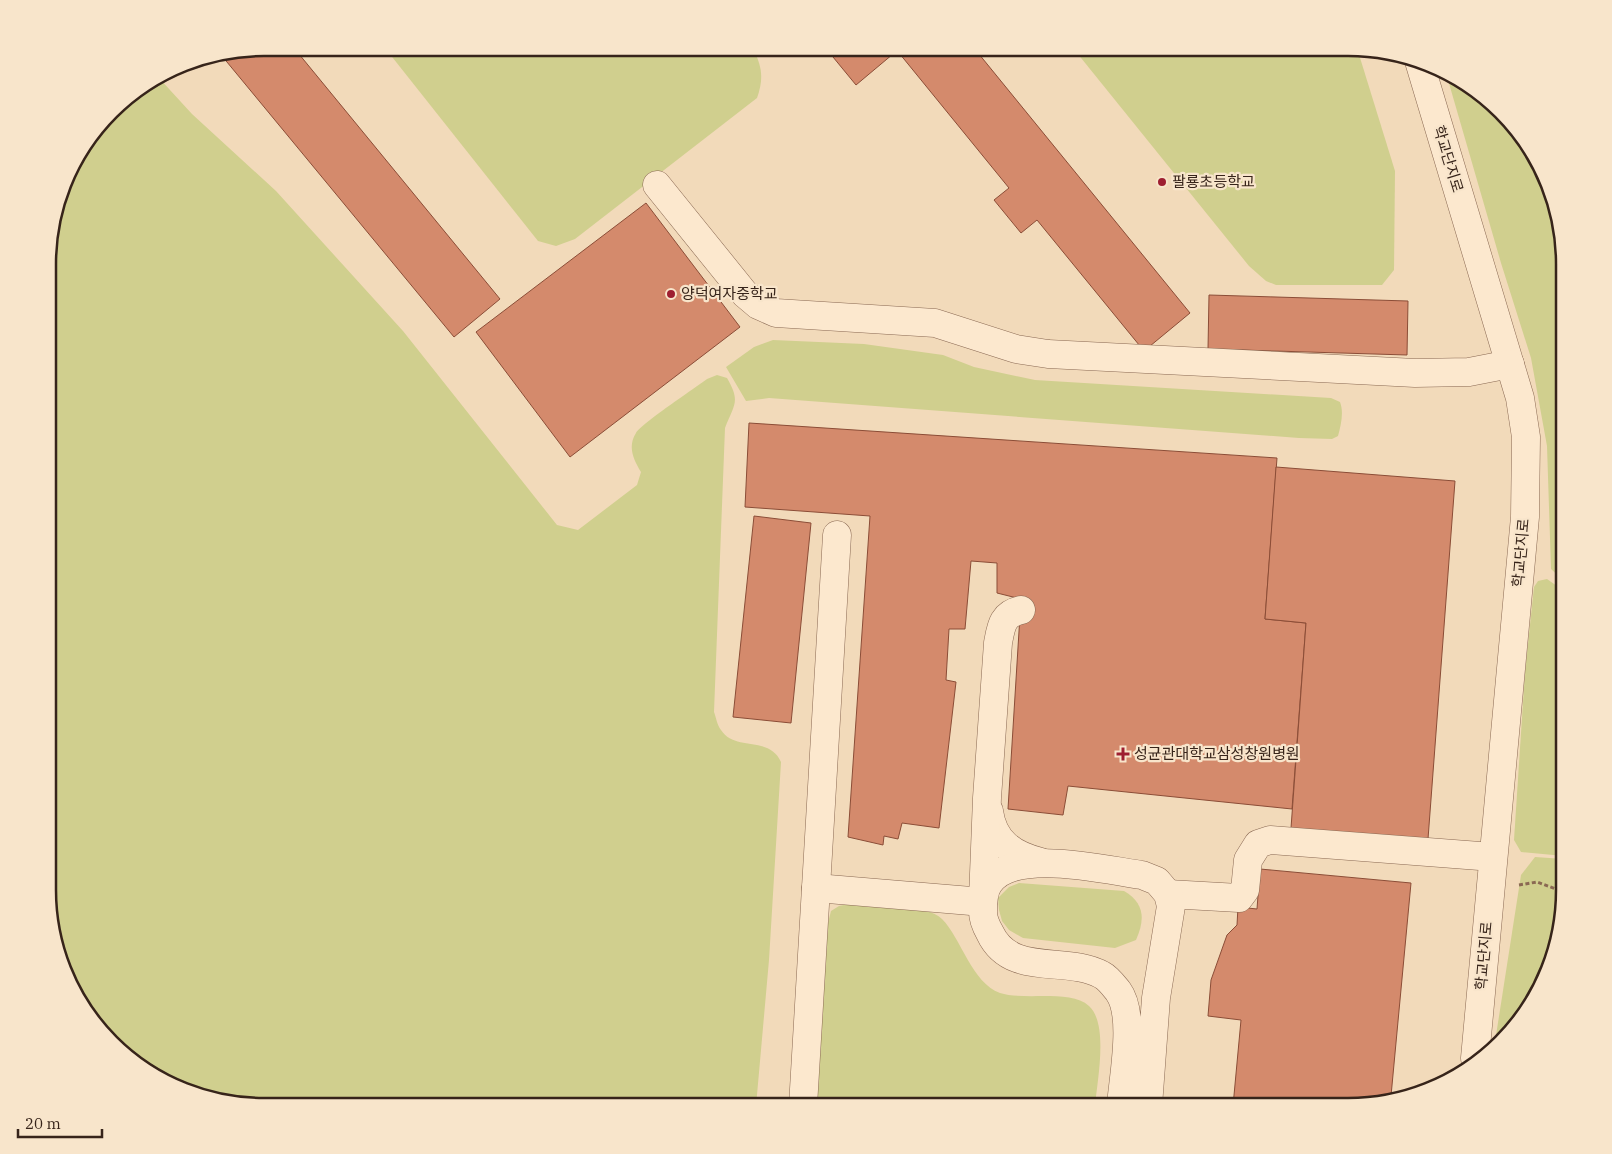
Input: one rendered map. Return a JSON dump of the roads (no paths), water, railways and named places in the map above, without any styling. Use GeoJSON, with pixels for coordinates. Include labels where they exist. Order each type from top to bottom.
{"type":"FeatureCollection","features":[{"type":"Feature","properties":{"kind":"street","name":"학교단지로"},"geometry":{"type":"LineString","coordinates":[[1422,70],[1520,398],[1526,437],[1527,472],[1475,1054]]}},
{"type":"Feature","properties":{"kind":"street"},"geometry":{"type":"LineString","coordinates":[[657,185],[745,294],[758,305],[776,313],[935,323],[1016,349],[1048,354],[1415,373],[1469,372],[1510,364]]}},
{"type":"Feature","properties":{"kind":"street"},"geometry":{"type":"LineString","coordinates":[[803,1098],[837,535]]}},
{"type":"Feature","properties":{"kind":"street"},"geometry":{"type":"LineString","coordinates":[[1021,610],[1006,616],[1002,623],[998,643],[987,798],[983,919],[992,938],[1006,954],[1024,961],[1089,970],[1104,975],[1119,992],[1126,1009],[1127,1032],[1122,1098]]}},
{"type":"Feature","properties":{"kind":"street"},"geometry":{"type":"LineString","coordinates":[[987,798],[994,832],[1006,848],[1023,858],[1142,875],[1158,881],[1168,894],[1171,906],[1170,919],[1156,998],[1149,1098]]}},
{"type":"Feature","properties":{"kind":"street"},"geometry":{"type":"LineString","coordinates":[[1168,894],[1239,898],[1245,890],[1248,860],[1258,844],[1270,840],[1493,857]]}},
{"type":"Feature","properties":{"kind":"street"},"geometry":{"type":"LineString","coordinates":[[983,900],[989,883],[1001,872],[1022,865],[1041,862]]}},
{"type":"Feature","properties":{"kind":"street"},"geometry":{"type":"LineString","coordinates":[[816,888],[983,900]]}},
{"type":"Feature","properties":{"kind":"place","name":"팔룡초등학교"},"geometry":{"type":"Point","coordinates":[1162,182]}},
{"type":"Feature","properties":{"kind":"place","name":"양덕여자중학교"},"geometry":{"type":"Point","coordinates":[671,294]}},
{"type":"Feature","properties":{"kind":"place","name":"성균관대학교삼성창원병원"},"geometry":{"type":"Point","coordinates":[1123,754]}}]}
